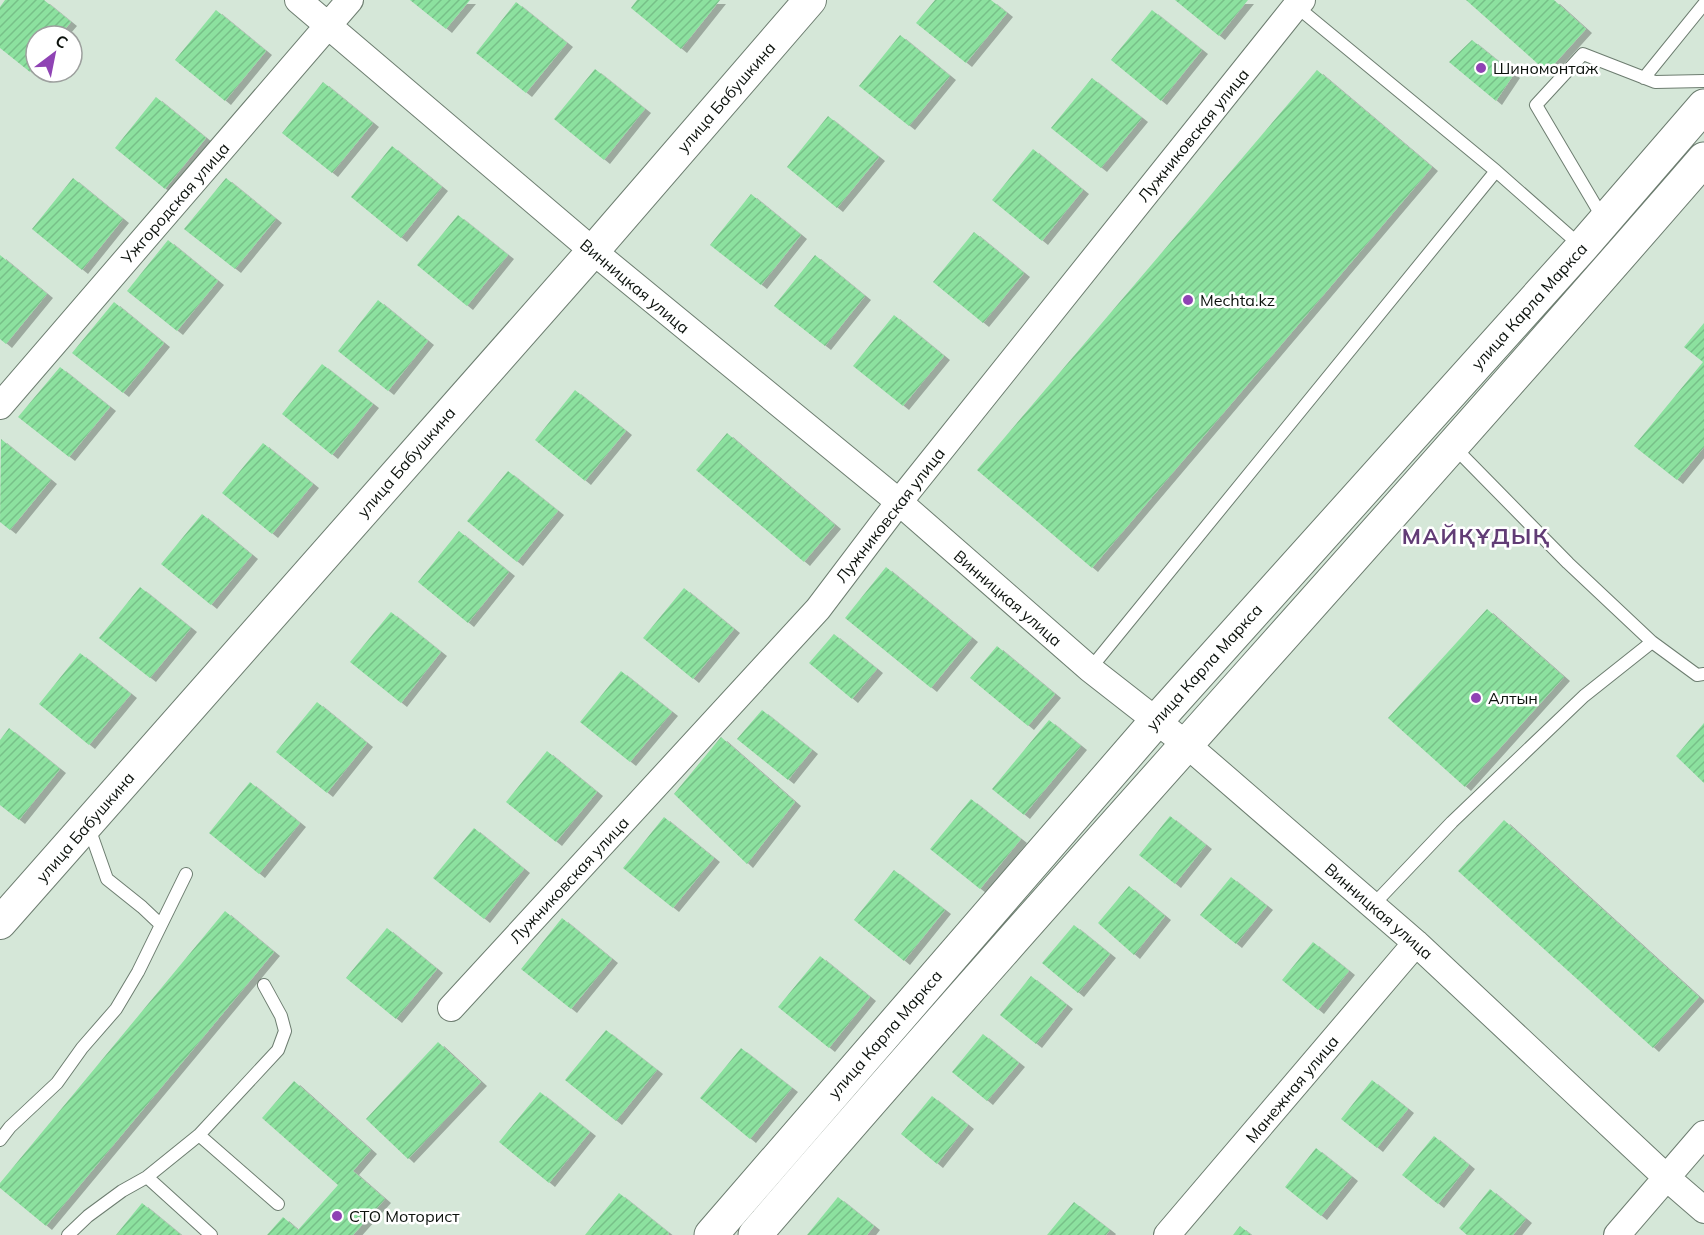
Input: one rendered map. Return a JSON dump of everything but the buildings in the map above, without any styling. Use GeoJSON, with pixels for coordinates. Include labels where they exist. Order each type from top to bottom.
{"type":"FeatureCollection","features":[{"type":"Feature","properties":{"kind":"main road","name":"улица Карла Маркса"},"geometry":{"type":"LineString","coordinates":[[711,1235],[1157,720],[1582,247],[1704,106]]}},
{"type":"Feature","properties":{"kind":"main road","name":"улица Карла Маркса"},"geometry":{"type":"LineString","coordinates":[[755,1235],[1704,159]]}},
{"type":"Feature","properties":{"kind":"street","name":"Винницкая улица"},"geometry":{"type":"LineString","coordinates":[[298,0],[593,251],[899,502],[1090,669],[1186,744],[1416,943],[1704,1210]]}},
{"type":"Feature","properties":{"kind":"street","name":"Ужгородская улица"},"geometry":{"type":"LineString","coordinates":[[0,406],[350,0]]}},
{"type":"Feature","properties":{"kind":"street","name":"улица Бабушкина"},"geometry":{"type":"LineString","coordinates":[[0,923],[593,251],[810,0]]}},
{"type":"Feature","properties":{"kind":"street","name":"Лужниковская улица"},"geometry":{"type":"LineString","coordinates":[[451,1008],[819,609],[899,502],[1299,3]]}},
{"type":"Feature","properties":{"kind":"street","name":"Манежная улица"},"geometry":{"type":"LineString","coordinates":[[1167,1235],[1416,943]]}},
{"type":"Feature","properties":{"kind":"street"},"geometry":{"type":"LineString","coordinates":[[1617,1235],[1704,1134]]}},
{"type":"Feature","properties":{"kind":"lane"},"geometry":{"type":"LineString","coordinates":[[1299,3],[1582,247]]}},
{"type":"Feature","properties":{"kind":"lane"},"geometry":{"type":"LineString","coordinates":[[1644,78],[1704,4]]}},
{"type":"Feature","properties":{"kind":"lane"},"geometry":{"type":"LineString","coordinates":[[1605,221],[1536,105],[1583,54],[1655,82],[1704,81]]}},
{"type":"Feature","properties":{"kind":"lane"},"geometry":{"type":"LineString","coordinates":[[1090,669],[1496,171]]}},
{"type":"Feature","properties":{"kind":"lane"},"geometry":{"type":"LineString","coordinates":[[1452,445],[1568,563],[1652,642],[1697,675],[1704,674]]}},
{"type":"Feature","properties":{"kind":"lane"},"geometry":{"type":"LineString","coordinates":[[1373,905],[1452,822],[1584,696],[1652,642]]}},
{"type":"Feature","properties":{"kind":"lane"},"geometry":{"type":"LineString","coordinates":[[88,824],[106,879],[160,924]]}},
{"type":"Feature","properties":{"kind":"lane"},"geometry":{"type":"LineString","coordinates":[[0,1140],[10,1127],[57,1083],[82,1048],[116,1009],[138,972],[186,874]]}},
{"type":"Feature","properties":{"kind":"lane"},"geometry":{"type":"LineString","coordinates":[[68,1235],[88,1216],[122,1191],[147,1177],[199,1135],[278,1050],[285,1031],[264,985]]}},
{"type":"Feature","properties":{"kind":"lane"},"geometry":{"type":"LineString","coordinates":[[199,1135],[278,1204]]}},
{"type":"Feature","properties":{"kind":"lane"},"geometry":{"type":"LineString","coordinates":[[147,1177],[211,1235]]}},
{"type":"Feature","properties":{"kind":"place","name":"Шиномонтаж"},"geometry":{"type":"Point","coordinates":[1481,68]}},
{"type":"Feature","properties":{"kind":"place","name":"Mechta.kz"},"geometry":{"type":"Point","coordinates":[1188,300]}},
{"type":"Feature","properties":{"kind":"place","name":"Алтын"},"geometry":{"type":"Point","coordinates":[1476,698]}},
{"type":"Feature","properties":{"kind":"place","name":"СТО Моторист"},"geometry":{"type":"Point","coordinates":[337,1216]}},
{"type":"Feature","properties":{"kind":"district","name":"МАЙҚҰДЫҚ"},"geometry":{"type":"Point","coordinates":[1476,536]}}]}
